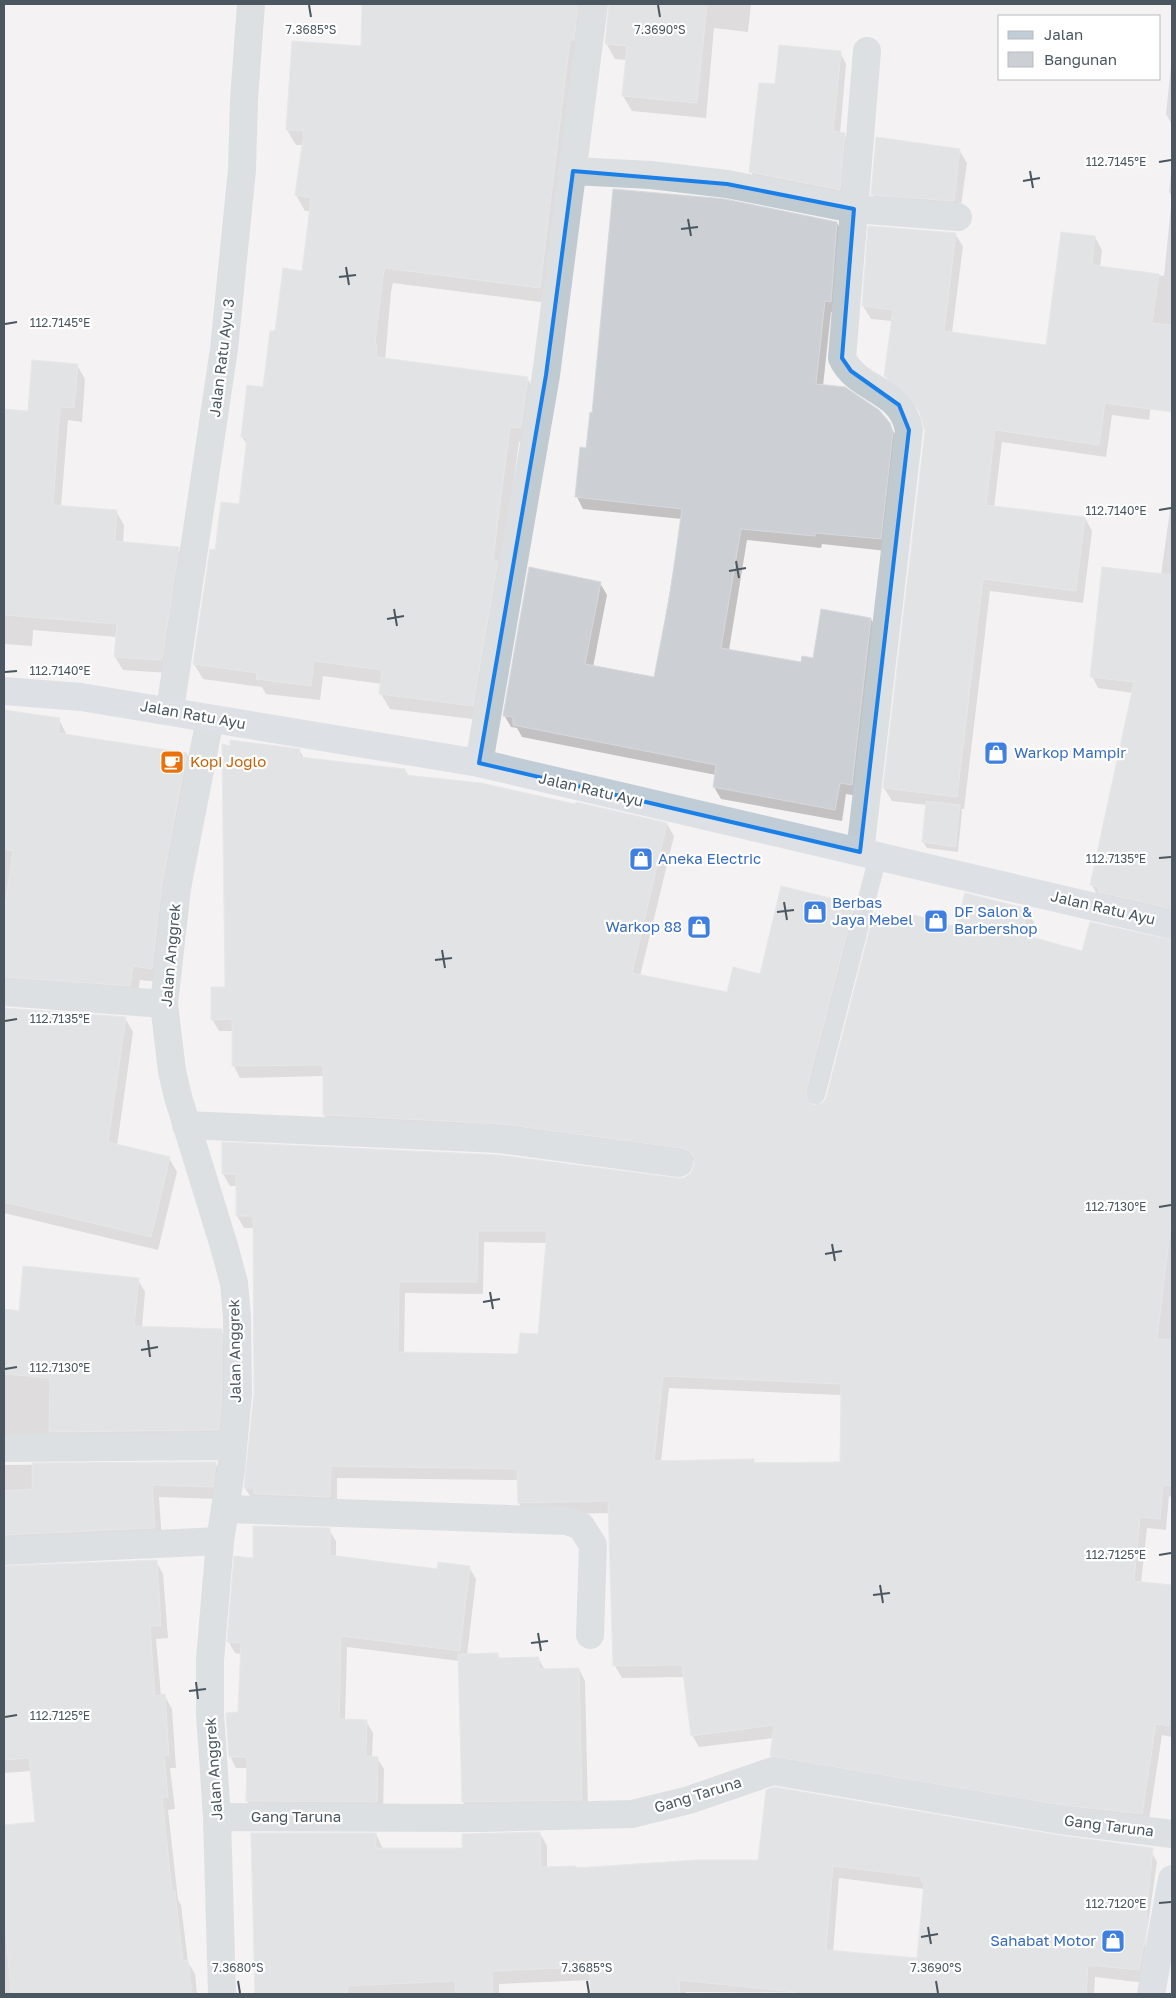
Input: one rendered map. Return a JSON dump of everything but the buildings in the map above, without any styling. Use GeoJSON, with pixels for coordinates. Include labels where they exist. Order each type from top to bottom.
{"type":"FeatureCollection","features":[{"type":"Feature","properties":{"kind":"street","name":"Jalan Ratu Ayu 3"},"geometry":{"type":"LineString","coordinates":[[170,710],[224,349],[242,170],[244,100],[251,4]]}},
{"type":"Feature","properties":{"kind":"street"},"geometry":{"type":"LineString","coordinates":[[479,763],[546,375],[594,4]]}},
{"type":"Feature","properties":{"kind":"street"},"geometry":{"type":"LineString","coordinates":[[867,51],[842,358],[850,371],[899,405],[906,416],[909,430],[869,854]]}},
{"type":"Feature","properties":{"kind":"street"},"geometry":{"type":"LineString","coordinates":[[573,171],[651,175],[727,184],[854,209],[958,217]]}},
{"type":"Feature","properties":{"kind":"street","name":"Jalan Ratu Ayu"},"geometry":{"type":"LineString","coordinates":[[4,691],[81,696],[479,763],[1172,925]]}},
{"type":"Feature","properties":{"kind":"street","name":"Jalan Anggrek"},"geometry":{"type":"LineString","coordinates":[[210,719],[176,888],[164,1004],[172,1071],[186,1125],[234,1283],[237,1317],[238,1394],[220,1541],[210,1669],[210,1714],[217,1817],[222,1994]]}},
{"type":"Feature","properties":{"kind":"street"},"geometry":{"type":"LineString","coordinates":[[4,992],[164,1004]]}},
{"type":"Feature","properties":{"kind":"street"},"geometry":{"type":"LineString","coordinates":[[186,1125],[500,1139],[679,1164]]}},
{"type":"Feature","properties":{"kind":"street"},"geometry":{"type":"LineString","coordinates":[[4,1448],[233,1446]]}},
{"type":"Feature","properties":{"kind":"street"},"geometry":{"type":"LineString","coordinates":[[225,1509],[567,1520],[581,1526],[593,1545],[590,1635]]}},
{"type":"Feature","properties":{"kind":"street"},"geometry":{"type":"LineString","coordinates":[[4,1551],[220,1541]]}},
{"type":"Feature","properties":{"kind":"street","name":"Gang Taruna"},"geometry":{"type":"LineString","coordinates":[[217,1817],[483,1818],[632,1814],[689,1800],[773,1771],[1060,1820],[1172,1834]]}},
{"type":"Feature","properties":{"kind":"street"},"geometry":{"type":"LineString","coordinates":[[1151,1994],[1172,1879]]}},
{"type":"Feature","properties":{"kind":"lane"},"geometry":{"type":"LineString","coordinates":[[816,1095],[869,854]]}},
{"type":"Feature","properties":{"kind":"highlighted area"},"geometry":{"type":"Polygon","coordinates":[[[573,171],[727,184],[854,209],[842,358],[851,371],[899,405],[909,430],[860,852],[479,763],[546,375],[573,171]]]}},
{"type":"Feature","properties":{"kind":"place","name":"Warkop Mampir"},"geometry":{"type":"Point","coordinates":[996,753]}},
{"type":"Feature","properties":{"kind":"place","name":"Kopi Joglo"},"geometry":{"type":"Point","coordinates":[172,762]}},
{"type":"Feature","properties":{"kind":"place","name":"Aneka Electric"},"geometry":{"type":"Point","coordinates":[641,859]}},
{"type":"Feature","properties":{"kind":"place","name":"Berbas Jaya Mebel"},"geometry":{"type":"Point","coordinates":[815,912]}},
{"type":"Feature","properties":{"kind":"place","name":"DF Salon & Barbershop"},"geometry":{"type":"Point","coordinates":[936,921]}},
{"type":"Feature","properties":{"kind":"place","name":"Warkop 88"},"geometry":{"type":"Point","coordinates":[699,927]}},
{"type":"Feature","properties":{"kind":"place","name":"Sahabat Motor"},"geometry":{"type":"Point","coordinates":[1113,1941]}}]}
